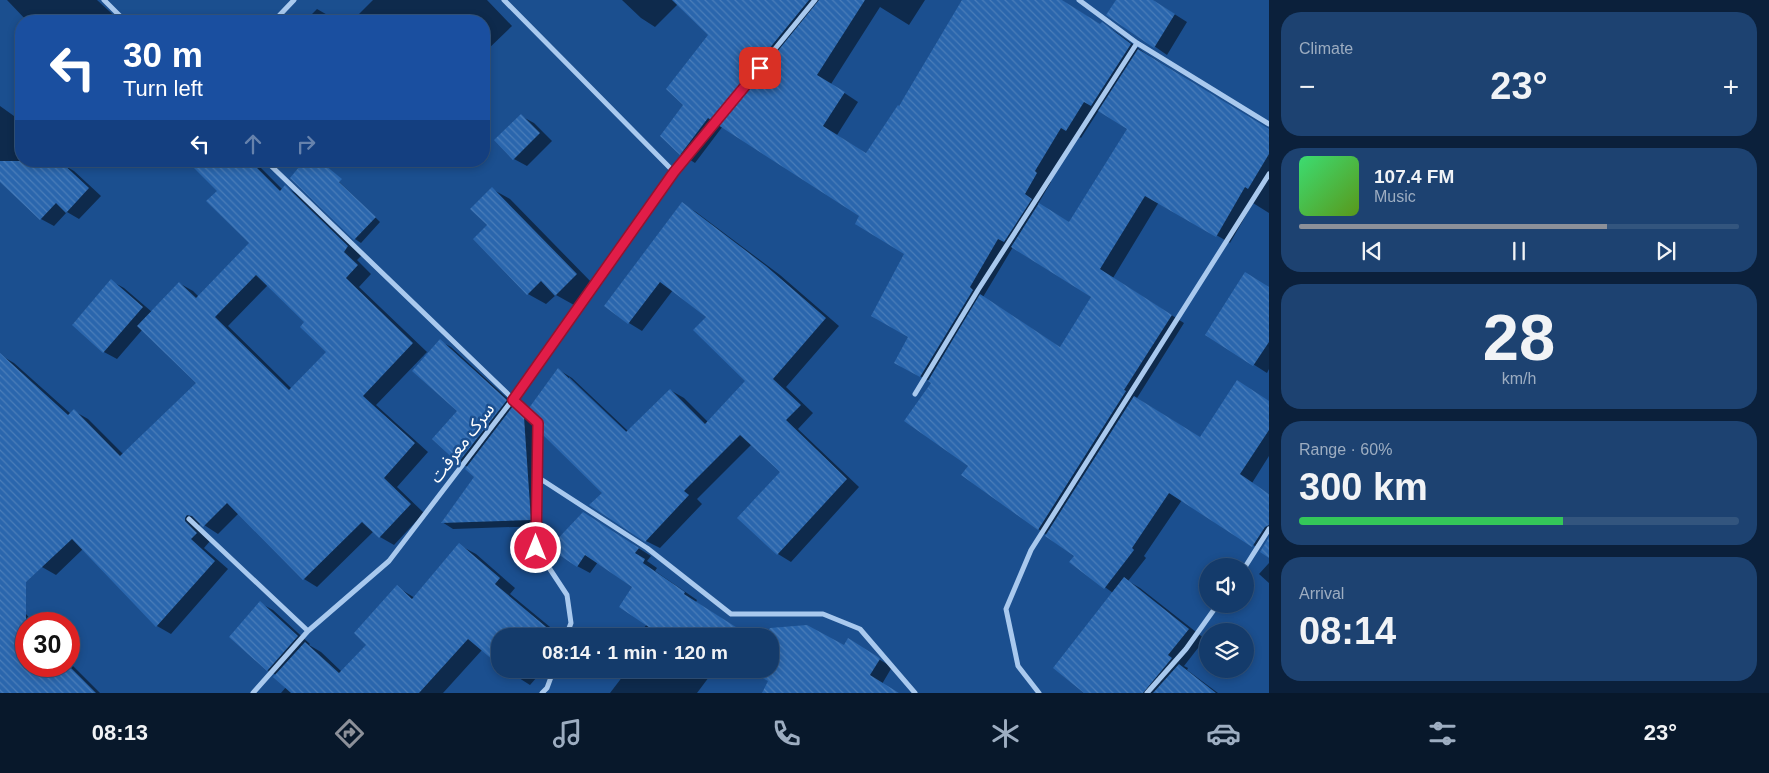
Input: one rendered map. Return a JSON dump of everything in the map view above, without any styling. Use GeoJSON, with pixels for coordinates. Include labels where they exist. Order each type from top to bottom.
{"type":"FeatureCollection","features":[{"type":"Feature","properties":{"kind":"street"},"geometry":{"type":"LineString","coordinates":[[104,0],[119,15]]}},
{"type":"Feature","properties":{"kind":"street"},"geometry":{"type":"LineString","coordinates":[[280,15],[294,0]]}},
{"type":"Feature","properties":{"kind":"street"},"geometry":{"type":"LineString","coordinates":[[504,0],[674,172]]}},
{"type":"Feature","properties":{"kind":"street","name":"سرک معرفت"},"geometry":{"type":"LineString","coordinates":[[253,693],[308,631],[389,561],[513,400],[674,172],[815,0]]}},
{"type":"Feature","properties":{"kind":"street"},"geometry":{"type":"LineString","coordinates":[[1079,0],[1137,42],[1269,124]]}},
{"type":"Feature","properties":{"kind":"street"},"geometry":{"type":"LineString","coordinates":[[915,394],[978,290],[1137,42]]}},
{"type":"Feature","properties":{"kind":"street"},"geometry":{"type":"LineString","coordinates":[[272,167],[538,423],[536,548],[567,595],[571,623],[569,628]]}},
{"type":"Feature","properties":{"kind":"street"},"geometry":{"type":"LineString","coordinates":[[1039,693],[1018,666],[1006,608],[1032,550],[1269,174]]}},
{"type":"Feature","properties":{"kind":"street"},"geometry":{"type":"LineString","coordinates":[[536,476],[647,548],[731,614],[823,614],[860,629],[915,693]]}},
{"type":"Feature","properties":{"kind":"street"},"geometry":{"type":"LineString","coordinates":[[189,519],[308,631]]}},
{"type":"Feature","properties":{"kind":"street"},"geometry":{"type":"LineString","coordinates":[[1251,558],[1269,529]]}},
{"type":"Feature","properties":{"kind":"street"},"geometry":{"type":"LineString","coordinates":[[1147,693],[1186,649],[1212,613]]}},
{"type":"Feature","properties":{"kind":"street"},"geometry":{"type":"LineString","coordinates":[[542,693],[547,688],[551,678]]}},
{"type":"Feature","properties":{"kind":"building"},"geometry":{"type":"Polygon","coordinates":[[[672,0],[809,0],[711,120],[708,118],[680,155],[660,136],[683,105],[666,89],[708,35],[672,0]]]}},
{"type":"Feature","properties":{"kind":"building"},"geometry":{"type":"Polygon","coordinates":[[[819,0],[865,0],[817,75],[845,92],[823,126],[866,153],[899,106],[962,0],[1062,0],[1100,24],[1102,22],[1131,44],[1091,106],[1084,102],[1066,131],[1061,128],[1035,171],[1037,173],[1025,194],[1032,199],[1004,242],[998,239],[970,287],[973,290],[920,377],[894,363],[908,337],[871,316],[904,254],[855,224],[859,216],[718,125],[819,0]]]}},
{"type":"Feature","properties":{"kind":"building"},"geometry":{"type":"Polygon","coordinates":[[[1116,0],[1153,0],[1175,14],[1154,48],[1106,15],[1116,0]]]}},
{"type":"Feature","properties":{"kind":"building"},"geometry":{"type":"Polygon","coordinates":[[[1138,49],[1269,129],[1269,154],[1248,189],[1245,187],[1216,237],[1145,196],[1100,269],[1172,315],[1038,530],[961,475],[968,466],[904,421],[931,383],[928,381],[980,294],[1060,347],[1091,297],[1011,247],[1039,203],[1069,222],[1127,129],[1098,111],[1138,49]]]}},
{"type":"Feature","properties":{"kind":"building"},"geometry":{"type":"Polygon","coordinates":[[[521,114],[540,133],[513,160],[494,140],[521,114]]]}},
{"type":"Feature","properties":{"kind":"building"},"geometry":{"type":"Polygon","coordinates":[[[0,161],[15,161],[15,167],[66,167],[89,188],[66,213],[56,203],[40,220],[0,182],[0,161]]]}},
{"type":"Feature","properties":{"kind":"building"},"geometry":{"type":"Polygon","coordinates":[[[193,167],[256,167],[280,191],[285,185],[348,246],[344,252],[358,265],[346,278],[413,343],[363,396],[415,443],[384,478],[411,504],[379,538],[362,522],[303,580],[227,503],[203,527],[192,516],[187,515],[185,521],[197,533],[191,539],[215,561],[156,627],[72,539],[26,582],[26,612],[15,612],[15,677],[80,677],[96,693],[0,693],[0,353],[68,415],[74,409],[120,456],[196,383],[137,326],[179,282],[196,298],[249,243],[206,201],[217,191],[193,167]],[[256,275],[215,317],[289,390],[326,352],[300,327],[304,322],[256,275]]]}},
{"type":"Feature","properties":{"kind":"building"},"geometry":{"type":"Polygon","coordinates":[[[299,167],[327,167],[342,179],[339,182],[376,217],[354,240],[290,178],[299,167]]]}},
{"type":"Feature","properties":{"kind":"building"},"geometry":{"type":"Polygon","coordinates":[[[492,187],[577,274],[555,296],[541,281],[527,295],[473,239],[487,225],[470,209],[492,187]]]}},
{"type":"Feature","properties":{"kind":"building"},"geometry":{"type":"Polygon","coordinates":[[[682,202],[766,266],[826,318],[773,379],[801,405],[786,420],[847,479],[777,555],[737,518],[780,472],[740,435],[684,491],[689,495],[645,542],[589,505],[602,493],[542,434],[542,421],[529,408],[558,368],[626,432],[670,389],[705,424],[745,381],[693,330],[706,317],[660,282],[628,324],[604,306],[682,202]]]}},
{"type":"Feature","properties":{"kind":"building"},"geometry":{"type":"Polygon","coordinates":[[[1245,272],[1269,287],[1269,342],[1253,366],[1205,335],[1245,272]]]}},
{"type":"Feature","properties":{"kind":"building"},"geometry":{"type":"Polygon","coordinates":[[[111,279],[143,307],[103,353],[72,325],[111,279]]]}},
{"type":"Feature","properties":{"kind":"building"},"geometry":{"type":"Polygon","coordinates":[[[440,339],[507,400],[458,463],[432,439],[457,411],[412,371],[440,339]]]}},
{"type":"Feature","properties":{"kind":"building"},"geometry":{"type":"Polygon","coordinates":[[[1237,380],[1269,401],[1269,430],[1240,474],[1269,494],[1269,525],[1265,527],[1252,547],[1169,493],[1132,548],[1134,550],[1104,589],[1069,562],[1074,556],[1045,536],[1134,396],[1200,437],[1237,380]]]}},
{"type":"Feature","properties":{"kind":"building"},"geometry":{"type":"Polygon","coordinates":[[[513,406],[534,425],[524,417],[531,520],[441,523],[474,477],[465,469],[513,406]]]}},
{"type":"Feature","properties":{"kind":"building"},"geometry":{"type":"Polygon","coordinates":[[[583,512],[639,548],[635,553],[645,559],[643,563],[685,592],[684,594],[737,628],[650,628],[619,607],[632,587],[585,555],[577,567],[549,548],[583,512]]]}},
{"type":"Feature","properties":{"kind":"building"},"geometry":{"type":"Polygon","coordinates":[[[1269,537],[1269,558],[1260,552],[1269,537]]]}},
{"type":"Feature","properties":{"kind":"building"},"geometry":{"type":"Polygon","coordinates":[[[459,543],[500,578],[495,584],[547,628],[491,628],[491,658],[468,639],[419,693],[291,693],[273,677],[305,642],[339,673],[366,645],[354,633],[397,585],[412,599],[459,543]]]}},
{"type":"Feature","properties":{"kind":"building"},"geometry":{"type":"Polygon","coordinates":[[[1124,577],[1189,629],[1168,655],[1172,658],[1143,693],[1084,693],[1053,668],[1124,577]]]}},
{"type":"Feature","properties":{"kind":"building"},"geometry":{"type":"Polygon","coordinates":[[[260,601],[298,636],[267,671],[229,637],[260,601]]]}},
{"type":"Feature","properties":{"kind":"building"},"geometry":{"type":"Polygon","coordinates":[[[807,625],[844,645],[848,638],[880,659],[870,675],[899,693],[762,693],[768,681],[763,678],[779,678],[779,628],[770,628],[807,625]]]}},
{"type":"Feature","properties":{"kind":"building"},"geometry":{"type":"Polygon","coordinates":[[[1179,664],[1216,693],[1153,693],[1179,664]]]}},
{"type":"Feature","properties":{"kind":"route"},"geometry":{"type":"LineString","coordinates":[[536,548],[538,423],[513,400],[674,172],[760,68]]}}]}
